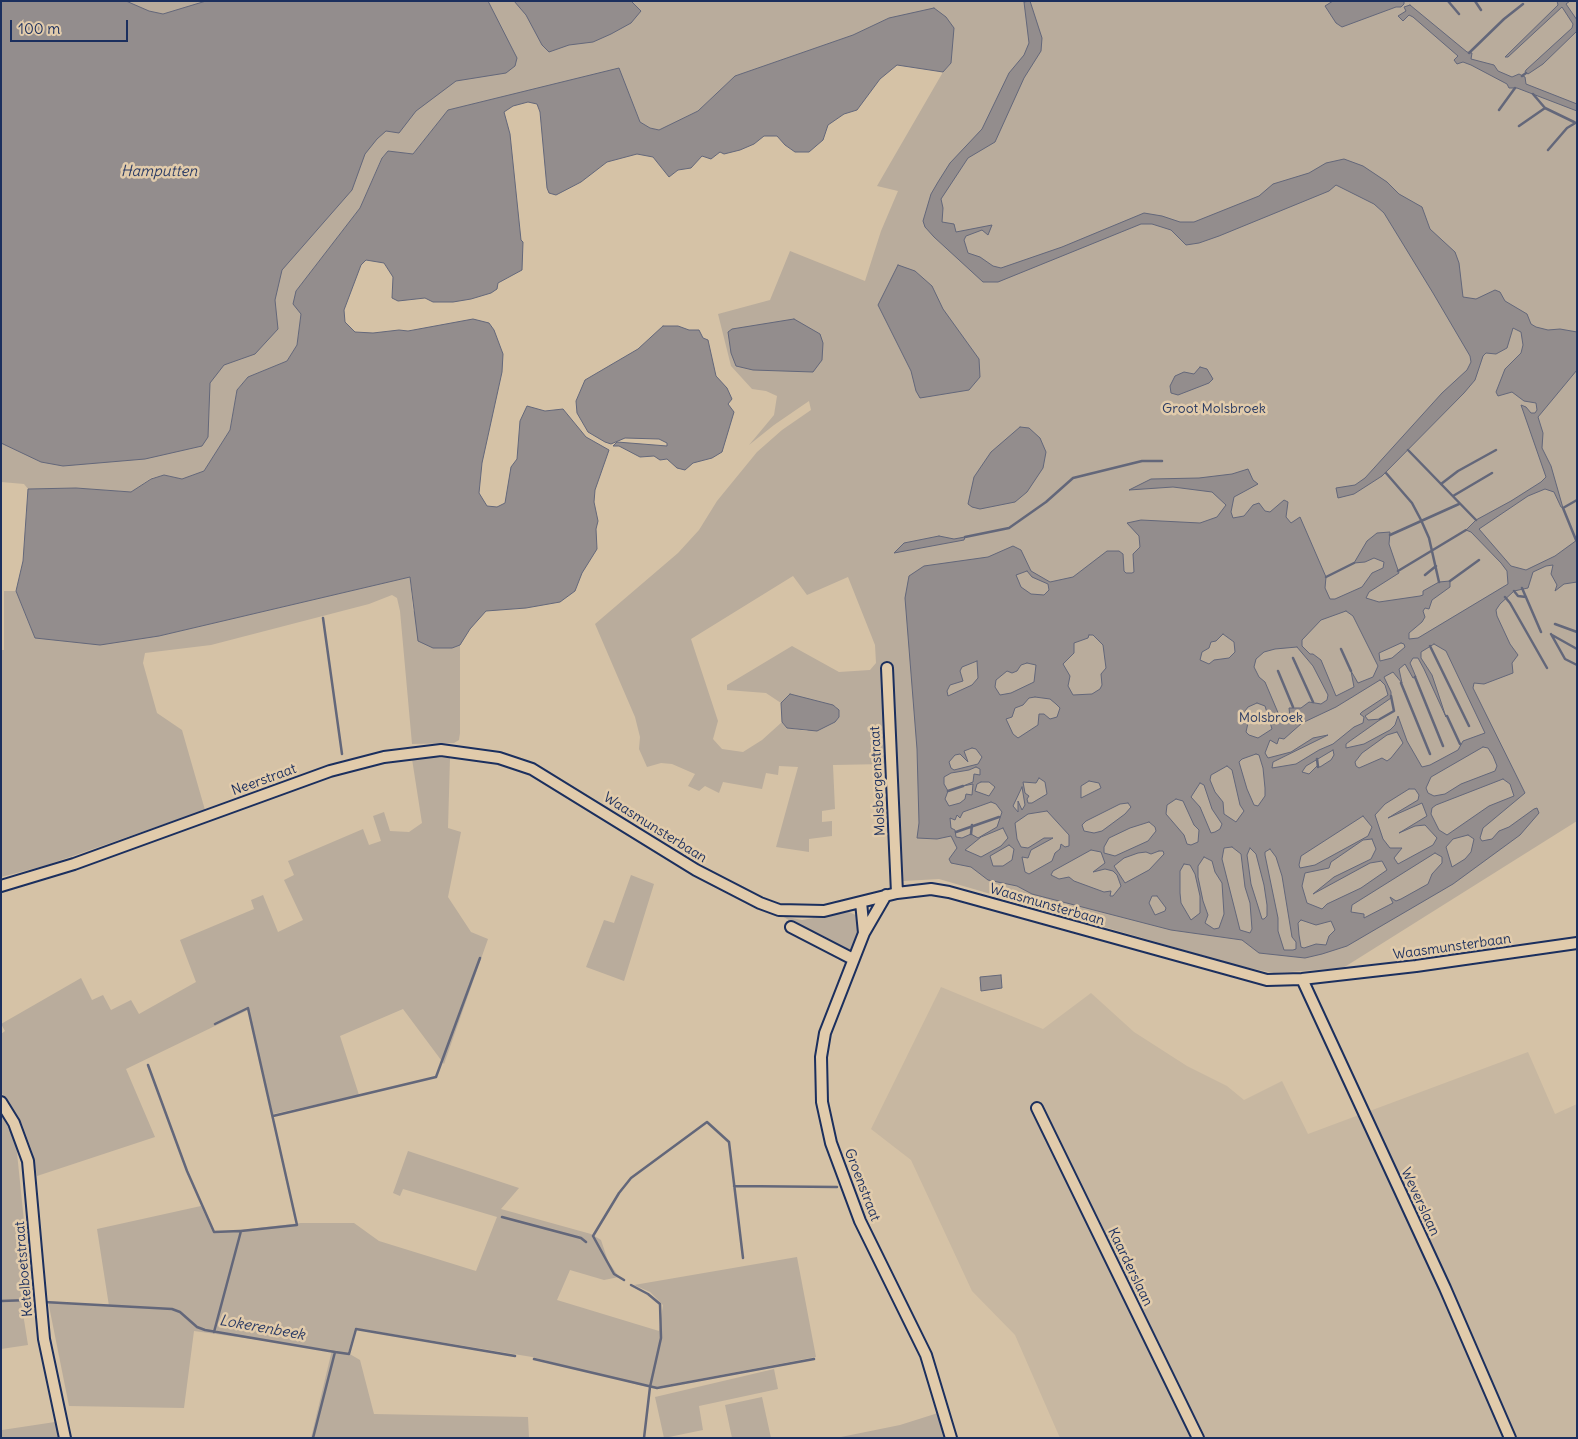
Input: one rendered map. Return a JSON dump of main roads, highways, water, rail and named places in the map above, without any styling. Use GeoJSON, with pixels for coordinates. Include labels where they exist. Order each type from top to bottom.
{"type":"FeatureCollection","features":[{"type":"Feature","properties":{"kind":"water","name":"Hamputten"},"geometry":{"type":"Polygon","coordinates":[[[1,1],[126,1],[149,11],[163,14],[206,1],[488,1],[517,58],[515,66],[506,73],[456,81],[416,111],[399,133],[386,131],[377,139],[365,154],[352,190],[282,270],[275,300],[278,329],[255,354],[224,365],[210,383],[208,437],[202,446],[145,459],[63,466],[41,462],[1,443],[1,1]]]}},
{"type":"Feature","properties":{"kind":"water"},"geometry":{"type":"Polygon","coordinates":[[[514,1],[631,1],[641,11],[631,23],[611,34],[593,42],[569,45],[549,52],[542,45],[526,15],[514,1]]]}},
{"type":"Feature","properties":{"kind":"water"},"geometry":{"type":"Polygon","coordinates":[[[1030,1],[1042,38],[1041,51],[1024,78],[995,142],[968,158],[941,199],[943,208],[942,222],[954,224],[956,232],[992,225],[988,235],[982,230],[966,236],[964,240],[968,253],[1001,268],[1062,247],[1144,213],[1180,222],[1194,222],[1259,196],[1273,184],[1309,173],[1326,163],[1344,159],[1363,166],[1387,182],[1399,194],[1422,207],[1430,229],[1455,252],[1459,263],[1463,297],[1476,299],[1495,290],[1500,292],[1505,301],[1527,314],[1531,324],[1536,327],[1548,330],[1560,329],[1577,332],[1577,370],[1538,417],[1543,433],[1542,448],[1551,466],[1563,508],[1554,492],[1545,489],[1528,496],[1479,529],[1511,566],[1526,570],[1555,556],[1577,540],[1577,582],[1564,584],[1555,591],[1557,585],[1551,574],[1553,565],[1546,566],[1533,572],[1528,588],[1514,591],[1500,604],[1496,610],[1497,616],[1510,644],[1518,655],[1512,663],[1513,673],[1484,684],[1474,683],[1473,688],[1525,793],[1483,828],[1480,838],[1482,841],[1492,839],[1499,831],[1509,827],[1534,809],[1537,808],[1539,813],[1520,835],[1453,884],[1347,946],[1305,958],[1259,953],[1242,940],[1171,930],[1032,894],[1017,886],[988,880],[971,867],[951,863],[949,859],[957,848],[951,836],[937,839],[917,838],[919,823],[917,749],[905,598],[909,576],[924,566],[988,557],[1013,546],[1021,550],[1031,571],[1050,582],[1073,577],[1107,551],[1119,551],[1123,554],[1124,571],[1132,573],[1134,572],[1133,554],[1140,547],[1139,536],[1127,523],[1141,520],[1200,523],[1217,517],[1226,505],[1212,492],[1173,487],[1129,490],[1151,479],[1199,478],[1232,474],[1248,469],[1253,480],[1258,484],[1234,497],[1231,512],[1233,518],[1244,516],[1253,505],[1259,503],[1265,511],[1270,512],[1284,500],[1288,502],[1286,517],[1291,523],[1300,517],[1326,577],[1325,588],[1330,599],[1335,599],[1362,587],[1372,573],[1383,568],[1384,562],[1374,558],[1365,562],[1354,563],[1367,541],[1377,533],[1390,532],[1389,544],[1399,573],[1369,592],[1366,598],[1379,602],[1420,596],[1423,595],[1423,591],[1439,582],[1450,581],[1450,587],[1432,600],[1429,609],[1425,608],[1423,611],[1425,617],[1422,622],[1409,633],[1409,639],[1418,638],[1508,584],[1507,571],[1501,563],[1471,532],[1466,530],[1476,520],[1511,501],[1546,477],[1521,405],[1526,407],[1531,413],[1535,413],[1537,410],[1536,403],[1524,401],[1512,392],[1498,396],[1496,392],[1505,369],[1521,353],[1523,345],[1521,332],[1513,328],[1507,348],[1496,354],[1486,353],[1483,356],[1475,380],[1382,476],[1354,494],[1338,498],[1336,488],[1355,485],[1365,478],[1442,393],[1467,370],[1471,362],[1470,356],[1384,213],[1374,204],[1336,185],[1329,191],[1199,243],[1186,245],[1171,230],[1152,224],[1141,224],[998,282],[983,282],[934,237],[925,227],[923,221],[931,194],[938,182],[950,163],[982,129],[1009,73],[1024,55],[1029,43],[1024,2],[1030,1]],[[1027,571],[1016,575],[1021,587],[1031,594],[1044,595],[1049,590],[1048,584],[1032,577],[1027,571]],[[1346,611],[1321,620],[1302,640],[1302,646],[1310,654],[1321,660],[1336,696],[1354,687],[1351,671],[1358,683],[1373,677],[1378,666],[1353,616],[1346,611]],[[1223,634],[1216,641],[1211,642],[1209,648],[1202,652],[1200,660],[1209,664],[1214,660],[1229,658],[1235,652],[1234,642],[1223,634]],[[1089,635],[1088,638],[1074,643],[1074,653],[1063,664],[1070,676],[1068,686],[1073,695],[1092,694],[1100,689],[1102,685],[1101,674],[1106,668],[1103,645],[1093,635],[1089,635]],[[1401,643],[1379,653],[1380,661],[1392,658],[1405,647],[1401,643]],[[1434,644],[1421,652],[1421,658],[1432,675],[1446,717],[1418,658],[1413,658],[1410,663],[1416,677],[1413,678],[1405,664],[1399,669],[1402,683],[1393,672],[1384,677],[1391,692],[1391,698],[1365,716],[1368,720],[1381,719],[1346,744],[1346,748],[1364,744],[1390,730],[1395,725],[1398,716],[1407,741],[1422,767],[1430,765],[1458,750],[1463,741],[1485,733],[1446,651],[1434,644]],[[1297,647],[1264,652],[1256,659],[1254,667],[1259,677],[1265,682],[1279,715],[1287,719],[1290,717],[1289,708],[1301,708],[1309,702],[1321,704],[1327,700],[1328,695],[1313,666],[1297,647]],[[977,661],[962,667],[960,671],[963,681],[950,685],[947,691],[948,696],[972,685],[978,678],[977,661]],[[1027,663],[1021,665],[1017,671],[1012,673],[1007,671],[996,680],[995,687],[1000,695],[1011,693],[1034,682],[1036,665],[1027,663]],[[1380,680],[1336,707],[1302,723],[1284,739],[1279,738],[1277,744],[1270,740],[1265,753],[1268,758],[1291,752],[1313,738],[1328,735],[1273,762],[1272,768],[1296,764],[1333,744],[1354,727],[1363,723],[1364,717],[1360,714],[1362,712],[1388,695],[1385,685],[1380,680]],[[1029,698],[1023,705],[1015,708],[1012,717],[1006,719],[1013,734],[1018,738],[1038,725],[1039,714],[1044,714],[1050,719],[1057,717],[1060,708],[1050,699],[1029,698]],[[1257,703],[1248,707],[1245,711],[1248,723],[1246,732],[1258,738],[1272,729],[1265,706],[1257,703]],[[1397,732],[1387,735],[1362,753],[1355,762],[1359,768],[1382,758],[1387,761],[1391,758],[1403,743],[1397,732]],[[1483,747],[1431,777],[1426,788],[1428,793],[1434,796],[1445,794],[1461,784],[1495,771],[1497,766],[1488,748],[1483,747]],[[972,748],[964,751],[968,762],[960,754],[955,755],[949,762],[954,770],[978,764],[982,757],[976,749],[972,748]],[[1333,750],[1306,766],[1302,772],[1309,774],[1317,766],[1320,767],[1331,760],[1334,755],[1333,750]],[[1256,754],[1239,762],[1247,789],[1254,805],[1258,806],[1265,796],[1265,788],[1263,768],[1259,755],[1256,754]],[[1227,766],[1211,775],[1210,780],[1215,792],[1223,802],[1224,814],[1236,822],[1244,811],[1240,805],[1232,770],[1227,766]],[[976,767],[951,773],[944,777],[944,784],[948,791],[945,799],[949,806],[960,803],[965,799],[966,794],[972,795],[973,784],[963,786],[973,782],[974,774],[980,775],[980,769],[976,767]],[[1039,778],[1036,783],[1023,782],[1025,793],[1029,796],[1027,799],[1028,803],[1032,803],[1047,794],[1045,782],[1039,778]],[[1503,779],[1432,808],[1431,814],[1439,830],[1447,835],[1489,806],[1514,796],[1510,784],[1503,779]],[[1089,781],[1081,786],[1081,798],[1101,788],[1099,783],[1089,781]],[[989,782],[977,784],[975,791],[989,796],[995,787],[989,782]],[[1200,783],[1191,797],[1200,807],[1211,833],[1220,829],[1222,824],[1212,809],[1204,785],[1200,783]],[[1022,787],[1013,806],[1018,812],[1018,801],[1022,810],[1025,805],[1022,787]],[[1409,789],[1385,804],[1375,815],[1383,839],[1390,848],[1402,848],[1394,858],[1398,864],[1433,845],[1437,838],[1425,825],[1415,826],[1399,833],[1427,816],[1422,803],[1388,818],[1418,800],[1419,795],[1415,789],[1409,789]],[[1176,799],[1167,805],[1166,814],[1184,835],[1187,844],[1191,845],[1198,842],[1199,830],[1194,825],[1183,801],[1176,799]],[[991,802],[963,812],[960,818],[957,815],[955,820],[950,818],[951,828],[955,830],[956,837],[962,838],[971,834],[978,838],[997,827],[1002,812],[996,804],[991,802]],[[1128,803],[1120,804],[1086,821],[1082,825],[1084,831],[1094,833],[1102,831],[1125,814],[1131,807],[1128,803]],[[1047,811],[1028,814],[1015,823],[1017,839],[1021,847],[1028,848],[1044,838],[1053,838],[1031,850],[1028,858],[1022,857],[1025,872],[1029,874],[1052,861],[1061,844],[1065,847],[1069,846],[1069,835],[1047,811]],[[1363,816],[1301,856],[1300,868],[1315,865],[1368,836],[1372,827],[1363,816]],[[1149,822],[1109,838],[1104,847],[1104,853],[1115,856],[1148,841],[1156,831],[1155,827],[1149,822]],[[1003,828],[981,837],[965,850],[981,857],[1001,846],[1008,838],[1003,828]],[[1468,835],[1453,839],[1446,847],[1452,867],[1465,859],[1471,852],[1474,839],[1468,835]],[[1372,839],[1363,840],[1331,862],[1329,868],[1305,873],[1302,886],[1307,903],[1322,909],[1327,904],[1361,888],[1387,870],[1382,861],[1370,863],[1313,894],[1334,877],[1371,859],[1376,849],[1372,839]],[[1009,845],[990,856],[993,866],[1003,866],[1012,860],[1014,849],[1009,845]],[[1232,847],[1224,848],[1222,859],[1240,930],[1250,933],[1252,929],[1250,903],[1245,887],[1241,854],[1232,847]],[[1250,848],[1247,855],[1251,884],[1262,919],[1267,916],[1264,885],[1256,854],[1250,848]],[[1270,849],[1265,852],[1265,855],[1278,918],[1278,931],[1284,950],[1296,949],[1296,942],[1292,937],[1282,876],[1276,857],[1270,849]],[[1091,850],[1053,871],[1051,875],[1059,879],[1069,877],[1074,881],[1104,892],[1111,891],[1110,896],[1113,896],[1121,886],[1117,875],[1113,871],[1105,869],[1093,872],[1105,863],[1101,852],[1091,850]],[[1163,851],[1151,854],[1146,852],[1124,858],[1114,866],[1125,883],[1149,870],[1164,854],[1163,851]],[[1435,853],[1352,905],[1351,912],[1364,914],[1364,918],[1393,903],[1390,897],[1396,901],[1428,884],[1432,874],[1442,863],[1442,857],[1435,853]],[[1204,857],[1198,866],[1198,877],[1208,915],[1205,923],[1214,929],[1219,928],[1224,914],[1222,883],[1215,872],[1212,861],[1204,857]],[[1184,864],[1180,871],[1181,903],[1191,920],[1200,913],[1200,896],[1195,874],[1190,865],[1184,864]],[[1152,896],[1149,903],[1155,915],[1165,911],[1166,908],[1157,896],[1152,896]],[[1301,920],[1298,923],[1301,947],[1304,948],[1316,944],[1326,945],[1329,936],[1335,930],[1331,921],[1316,925],[1301,920]]]}},
{"type":"Feature","properties":{"kind":"water"},"geometry":{"type":"Polygon","coordinates":[[[1333,1],[1404,1],[1404,4],[1401,7],[1396,7],[1342,27],[1336,23],[1325,6],[1333,1]]]}},
{"type":"Feature","properties":{"kind":"water"},"geometry":{"type":"Polygon","coordinates":[[[1557,1],[1570,1],[1566,4],[1577,20],[1577,31],[1543,64],[1528,74],[1525,72],[1526,70],[1572,28],[1573,24],[1562,7],[1508,57],[1505,57],[1558,5],[1557,1]]]}},
{"type":"Feature","properties":{"kind":"water"},"geometry":{"type":"Polygon","coordinates":[[[1410,5],[1467,52],[1472,53],[1471,59],[1494,65],[1498,71],[1512,77],[1519,74],[1525,77],[1526,84],[1577,104],[1577,111],[1517,88],[1509,88],[1507,84],[1471,65],[1463,62],[1457,64],[1454,60],[1458,56],[1413,17],[1409,15],[1403,21],[1398,16],[1406,11],[1404,7],[1410,5]]]}},
{"type":"Feature","properties":{"kind":"water"},"geometry":{"type":"Polygon","coordinates":[[[934,8],[946,17],[954,28],[951,63],[943,72],[897,65],[880,79],[857,110],[844,114],[828,125],[823,140],[809,152],[795,152],[777,136],[764,136],[754,144],[740,150],[724,154],[720,152],[711,159],[702,156],[691,168],[678,170],[669,177],[653,157],[637,154],[607,162],[581,182],[556,195],[549,193],[547,188],[540,112],[537,104],[528,102],[513,106],[504,112],[510,134],[521,240],[523,242],[522,270],[498,283],[497,289],[491,293],[471,299],[453,302],[433,302],[425,298],[398,301],[392,298],[393,277],[384,263],[366,260],[361,265],[344,310],[345,322],[355,332],[408,331],[473,319],[489,323],[494,330],[503,354],[502,372],[482,463],[479,493],[487,506],[497,507],[505,503],[511,467],[517,459],[520,421],[527,406],[545,411],[563,409],[586,437],[609,450],[595,490],[594,502],[598,521],[596,529],[597,549],[582,573],[575,591],[560,602],[526,608],[486,611],[470,629],[460,645],[452,648],[433,648],[418,641],[410,577],[159,636],[100,645],[35,638],[16,591],[23,561],[28,489],[76,488],[131,492],[151,479],[164,475],[182,479],[204,471],[230,430],[237,390],[248,377],[287,361],[297,345],[301,314],[293,304],[296,291],[360,208],[382,158],[388,151],[413,154],[448,110],[619,68],[640,122],[650,128],[659,130],[698,111],[735,76],[853,35],[889,18],[934,8]]]}},
{"type":"Feature","properties":{"kind":"water"},"geometry":{"type":"Polygon","coordinates":[[[898,265],[915,271],[932,286],[943,309],[979,359],[980,377],[969,390],[920,398],[916,391],[911,371],[878,305],[898,265]]]}},
{"type":"Feature","properties":{"kind":"water"},"geometry":{"type":"Polygon","coordinates":[[[794,319],[820,334],[823,343],[822,360],[813,372],[753,370],[736,366],[731,353],[728,332],[732,329],[794,319]]]}},
{"type":"Feature","properties":{"kind":"water"},"geometry":{"type":"Polygon","coordinates":[[[663,326],[678,326],[689,330],[699,330],[703,338],[708,340],[716,376],[727,388],[732,399],[728,404],[734,412],[722,452],[712,458],[693,463],[685,470],[677,468],[667,459],[660,460],[654,456],[640,457],[619,446],[613,446],[617,442],[667,446],[667,443],[659,439],[625,438],[611,444],[605,442],[588,432],[577,413],[576,401],[585,380],[638,349],[663,326]]]}},
{"type":"Feature","properties":{"kind":"water"},"geometry":{"type":"Polygon","coordinates":[[[1200,367],[1207,369],[1213,379],[1209,383],[1178,395],[1171,393],[1170,386],[1175,376],[1184,372],[1194,374],[1200,367]]]}},
{"type":"Feature","properties":{"kind":"water"},"geometry":{"type":"Polygon","coordinates":[[[1020,427],[1029,428],[1040,438],[1046,452],[1043,468],[1027,492],[1015,502],[980,509],[972,507],[968,504],[974,477],[991,452],[1020,427]]]}},
{"type":"Feature","properties":{"kind":"water"},"geometry":{"type":"Polygon","coordinates":[[[939,536],[954,539],[965,537],[964,540],[894,553],[904,543],[939,536]]]}},
{"type":"Feature","properties":{"kind":"water"},"geometry":{"type":"Polygon","coordinates":[[[790,694],[833,705],[839,710],[839,717],[835,722],[817,731],[787,728],[782,722],[781,703],[790,694]]]}},
{"type":"Feature","properties":{"kind":"water"},"geometry":{"type":"Polygon","coordinates":[[[1001,975],[1002,988],[981,991],[980,977],[1001,975]]]}},
{"type":"Feature","properties":{"kind":"waterway"},"geometry":{"type":"LineString","coordinates":[[1448,1],[1459,14]]}},
{"type":"Feature","properties":{"kind":"waterway"},"geometry":{"type":"LineString","coordinates":[[1475,1],[1481,10]]}},
{"type":"Feature","properties":{"kind":"waterway"},"geometry":{"type":"LineString","coordinates":[[1469,53],[1504,19],[1523,4]]}},
{"type":"Feature","properties":{"kind":"waterway"},"geometry":{"type":"LineString","coordinates":[[1522,76],[1526,73]]}},
{"type":"Feature","properties":{"kind":"waterway"},"geometry":{"type":"LineString","coordinates":[[1499,110],[1515,88]]}},
{"type":"Feature","properties":{"kind":"waterway"},"geometry":{"type":"LineString","coordinates":[[1533,94],[1545,108]]}},
{"type":"Feature","properties":{"kind":"waterway"},"geometry":{"type":"LineString","coordinates":[[1519,126],[1545,108],[1574,122]]}},
{"type":"Feature","properties":{"kind":"waterway"},"geometry":{"type":"LineString","coordinates":[[1548,150],[1567,128],[1577,122]]}},
{"type":"Feature","properties":{"kind":"waterway"},"geometry":{"type":"LineString","coordinates":[[1408,450],[1476,520]]}},
{"type":"Feature","properties":{"kind":"waterway"},"geometry":{"type":"LineString","coordinates":[[1441,484],[1458,471],[1496,450]]}},
{"type":"Feature","properties":{"kind":"waterway"},"geometry":{"type":"LineString","coordinates":[[965,537],[1009,528],[1046,502],[1073,478],[1142,461],[1162,461]]}},
{"type":"Feature","properties":{"kind":"waterway"},"geometry":{"type":"LineString","coordinates":[[1386,473],[1412,503],[1421,520],[1429,538],[1439,582]]}},
{"type":"Feature","properties":{"kind":"waterway"},"geometry":{"type":"LineString","coordinates":[[1453,496],[1492,473]]}},
{"type":"Feature","properties":{"kind":"waterway"},"geometry":{"type":"LineString","coordinates":[[1576,540],[1563,508],[1577,500]]}},
{"type":"Feature","properties":{"kind":"waterway"},"geometry":{"type":"LineString","coordinates":[[1390,535],[1459,504]]}},
{"type":"Feature","properties":{"kind":"waterway"},"geometry":{"type":"LineString","coordinates":[[1398,571],[1466,530]]}},
{"type":"Feature","properties":{"kind":"waterway"},"geometry":{"type":"LineString","coordinates":[[1450,581],[1479,560]]}},
{"type":"Feature","properties":{"kind":"waterway"},"geometry":{"type":"LineString","coordinates":[[1326,577],[1354,563]]}},
{"type":"Feature","properties":{"kind":"waterway"},"geometry":{"type":"LineString","coordinates":[[1425,575],[1436,566]]}},
{"type":"Feature","properties":{"kind":"waterway"},"geometry":{"type":"LineString","coordinates":[[1522,588],[1541,632]]}},
{"type":"Feature","properties":{"kind":"waterway"},"geometry":{"type":"LineString","coordinates":[[1514,591],[1518,596],[1526,597]]}},
{"type":"Feature","properties":{"kind":"waterway"},"geometry":{"type":"LineString","coordinates":[[1505,597],[1547,668]]}},
{"type":"Feature","properties":{"kind":"waterway"},"geometry":{"type":"LineString","coordinates":[[323,618],[342,754]]}},
{"type":"Feature","properties":{"kind":"waterway"},"geometry":{"type":"LineString","coordinates":[[1555,624],[1577,632]]}},
{"type":"Feature","properties":{"kind":"waterway"},"geometry":{"type":"LineString","coordinates":[[1551,634],[1565,659],[1577,665]]}},
{"type":"Feature","properties":{"kind":"waterway"},"geometry":{"type":"LineString","coordinates":[[1552,635],[1577,649]]}},
{"type":"Feature","properties":{"kind":"waterway"},"geometry":{"type":"LineString","coordinates":[[1430,646],[1469,726]]}},
{"type":"Feature","properties":{"kind":"waterway"},"geometry":{"type":"LineString","coordinates":[[1341,649],[1351,671]]}},
{"type":"Feature","properties":{"kind":"waterway"},"geometry":{"type":"LineString","coordinates":[[1293,658],[1313,702]]}},
{"type":"Feature","properties":{"kind":"waterway"},"geometry":{"type":"LineString","coordinates":[[1278,671],[1293,707]]}},
{"type":"Feature","properties":{"kind":"waterway"},"geometry":{"type":"LineString","coordinates":[[1415,677],[1443,746]]}},
{"type":"Feature","properties":{"kind":"waterway"},"geometry":{"type":"LineString","coordinates":[[1401,683],[1430,754]]}},
{"type":"Feature","properties":{"kind":"waterway"},"geometry":{"type":"LineString","coordinates":[[1380,719],[1394,711],[1391,696]]}},
{"type":"Feature","properties":{"kind":"waterway"},"geometry":{"type":"LineString","coordinates":[[1447,716],[1460,744]]}},
{"type":"Feature","properties":{"kind":"waterway"},"geometry":{"type":"LineString","coordinates":[[1317,759],[1318,767]]}},
{"type":"Feature","properties":{"kind":"waterway"},"geometry":{"type":"LineString","coordinates":[[948,791],[963,786]]}},
{"type":"Feature","properties":{"kind":"waterway"},"geometry":{"type":"LineString","coordinates":[[956,832],[999,817]]}},
{"type":"Feature","properties":{"kind":"waterway"},"geometry":{"type":"LineString","coordinates":[[971,834],[972,825]]}},
{"type":"Feature","properties":{"kind":"waterway"},"geometry":{"type":"LineString","coordinates":[[273,1116],[436,1077],[480,958]]}},
{"type":"Feature","properties":{"kind":"waterway"},"geometry":{"type":"LineString","coordinates":[[214,1332],[241,1231],[297,1225],[248,1008],[215,1024]]}},
{"type":"Feature","properties":{"kind":"waterway"},"geometry":{"type":"LineString","coordinates":[[148,1065],[187,1171],[214,1232],[240,1231]]}},
{"type":"Feature","properties":{"kind":"waterway"},"geometry":{"type":"LineString","coordinates":[[624,1280],[614,1274],[593,1236],[619,1193],[631,1178],[707,1122],[729,1142],[743,1258]]}},
{"type":"Feature","properties":{"kind":"waterway"},"geometry":{"type":"LineString","coordinates":[[734,1186],[837,1187]]}},
{"type":"Feature","properties":{"kind":"waterway"},"geometry":{"type":"LineString","coordinates":[[502,1217],[581,1238],[586,1242]]}},
{"type":"Feature","properties":{"kind":"waterway"},"geometry":{"type":"LineString","coordinates":[[631,1285],[648,1294],[660,1304],[661,1338],[650,1387],[644,1438]]}},
{"type":"Feature","properties":{"kind":"waterway","name":"Lokerenbeek"},"geometry":{"type":"LineString","coordinates":[[1,1301],[30,1300]]}},
{"type":"Feature","properties":{"kind":"waterway","name":"Lokerenbeek"},"geometry":{"type":"LineString","coordinates":[[44,1302],[172,1309],[180,1312],[197,1327],[205,1330],[335,1352],[313,1438]]}},
{"type":"Feature","properties":{"kind":"waterway"},"geometry":{"type":"LineString","coordinates":[[335,1352],[349,1354],[356,1329],[515,1356]]}},
{"type":"Feature","properties":{"kind":"waterway"},"geometry":{"type":"LineString","coordinates":[[534,1359],[657,1388],[814,1359]]}},
{"type":"Feature","properties":{"kind":"park label","name":"Groot Molsbroek"},"geometry":{"type":"Point","coordinates":[1214,409]}},
{"type":"Feature","properties":{"kind":"park label","name":"Molsbroek"},"geometry":{"type":"Point","coordinates":[1271,718]}}]}
